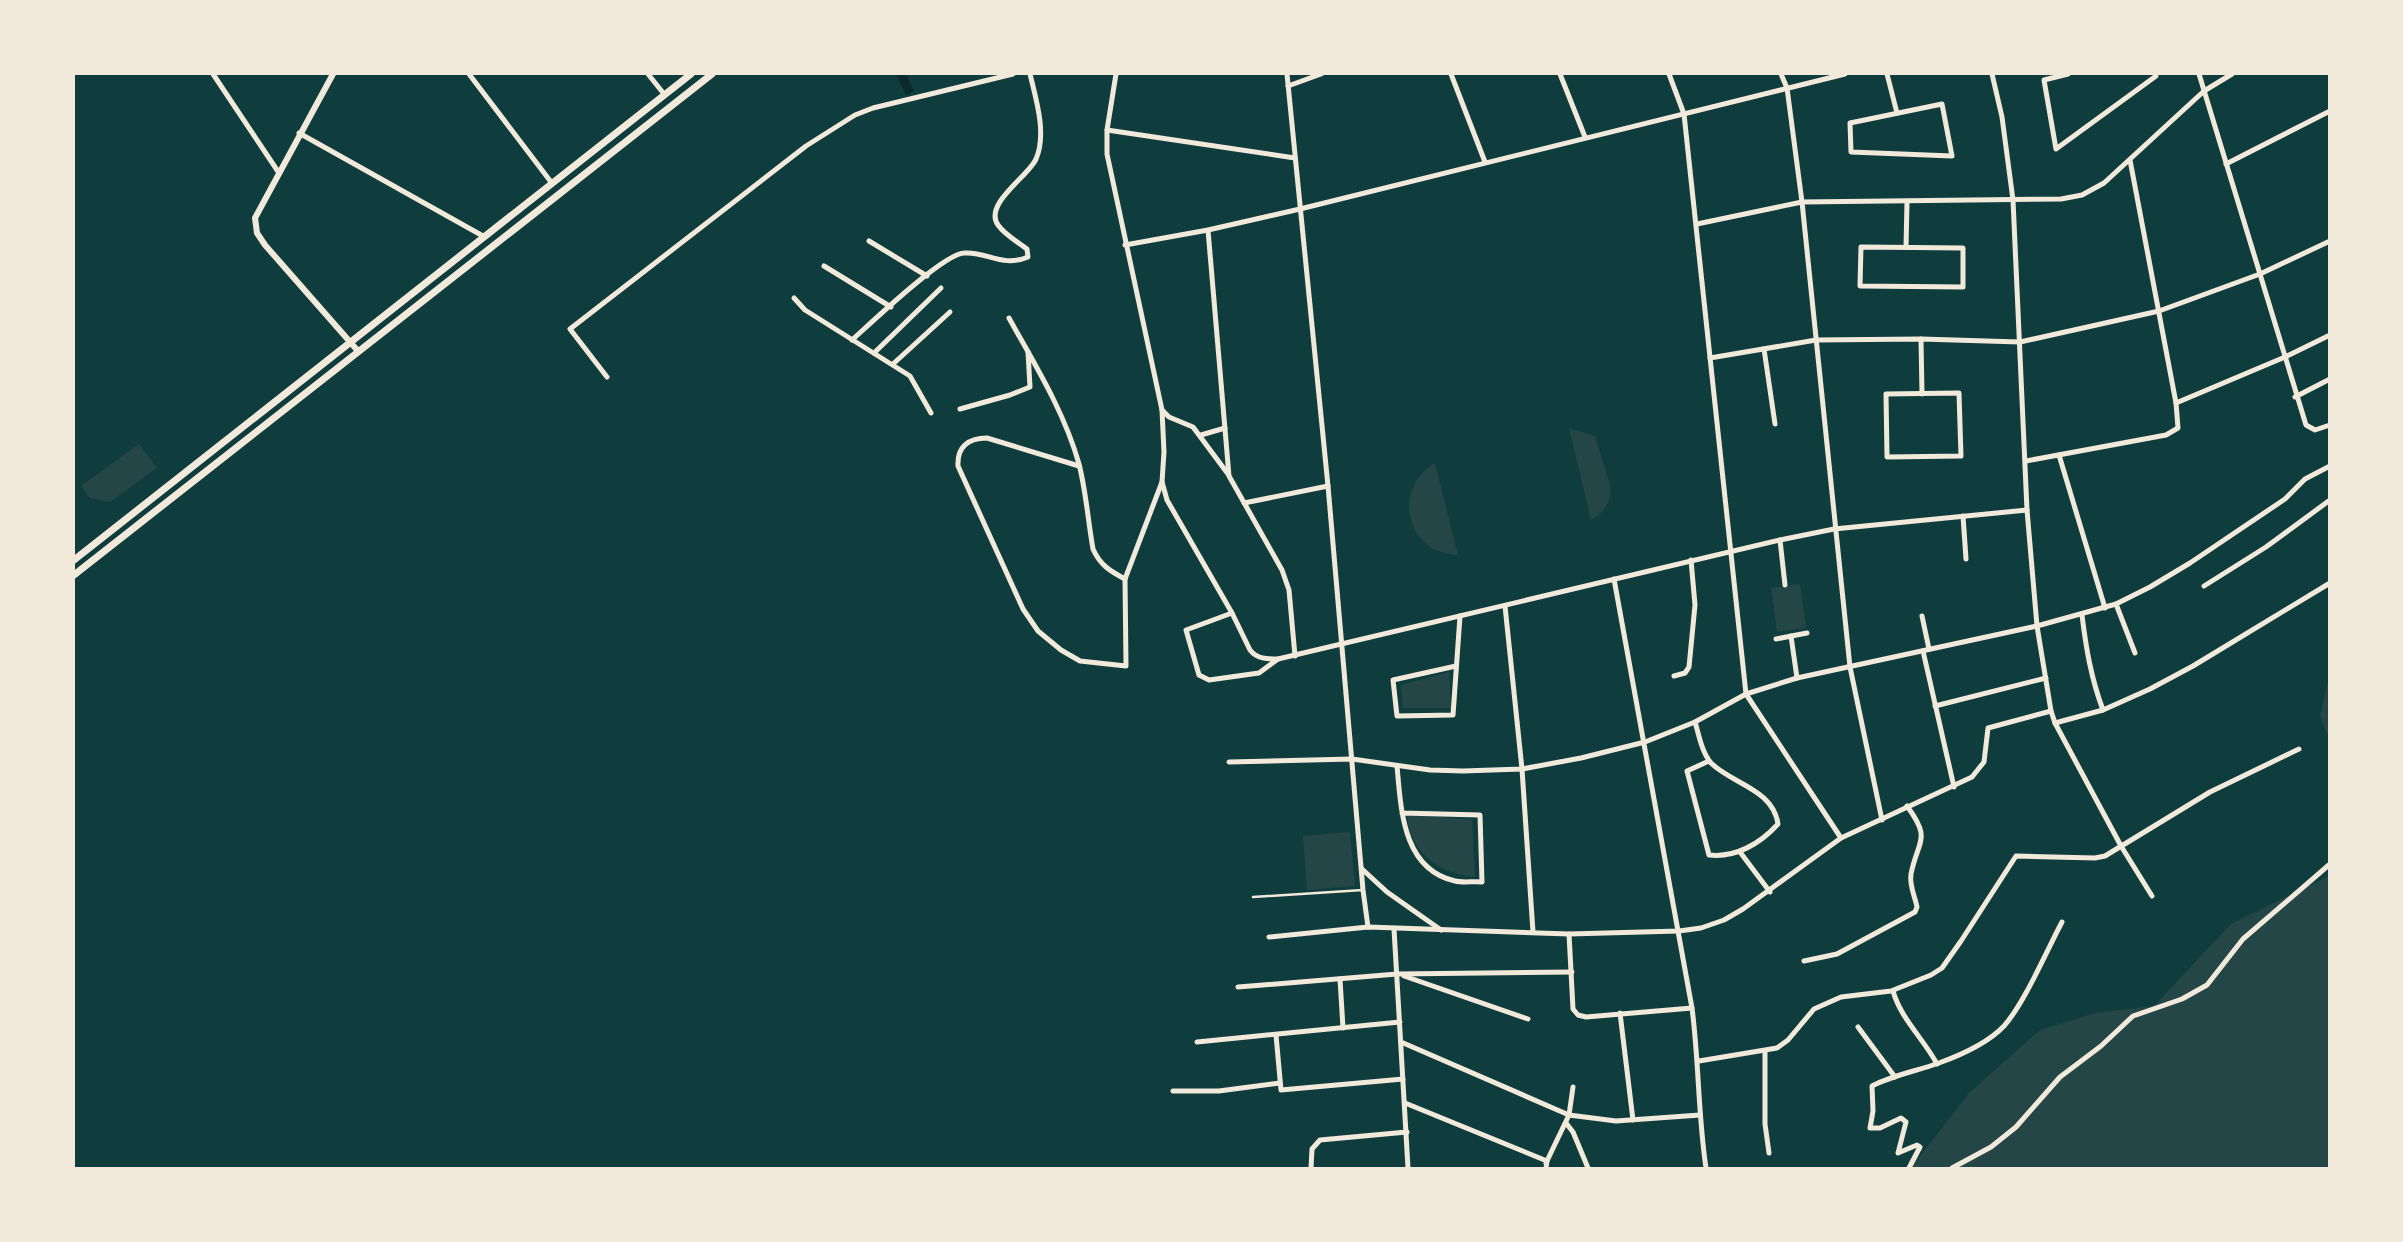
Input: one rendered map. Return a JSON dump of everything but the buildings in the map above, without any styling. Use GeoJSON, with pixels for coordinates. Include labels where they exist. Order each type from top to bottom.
{"type":"FeatureCollection","features":[{"type":"Feature","properties":{"kind":"main road"},"geometry":{"type":"LineString","coordinates":[[74,560],[691,74]]}},
{"type":"Feature","properties":{"kind":"main road"},"geometry":{"type":"LineString","coordinates":[[74,575],[712,74]]}},
{"type":"Feature","properties":{"kind":"street"},"geometry":{"type":"LineString","coordinates":[[213,74],[279,173]]}},
{"type":"Feature","properties":{"kind":"street"},"geometry":{"type":"LineString","coordinates":[[333,74],[255,218],[257,233],[286,271],[358,351]]}},
{"type":"Feature","properties":{"kind":"street"},"geometry":{"type":"LineString","coordinates":[[469,74],[551,182]]}},
{"type":"Feature","properties":{"kind":"street"},"geometry":{"type":"LineString","coordinates":[[648,74],[664,94]]}},
{"type":"Feature","properties":{"kind":"street"},"geometry":{"type":"LineString","coordinates":[[607,377],[570,329],[806,146],[838,124],[873,108],[1013,74]]}},
{"type":"Feature","properties":{"kind":"street"},"geometry":{"type":"LineString","coordinates":[[852,340],[927,276],[959,254],[968,253],[997,260],[1028,257],[1027,249],[999,227],[994,219],[995,211],[1006,194],[1038,156],[1041,121],[1030,74]]}},
{"type":"Feature","properties":{"kind":"street"},"geometry":{"type":"LineString","coordinates":[[1079,466],[987,438],[977,438],[966,443],[959,450],[957,457],[958,466],[1023,609],[1038,631],[1080,661],[1126,666],[1125,579],[1162,482],[1164,452],[1162,411],[1107,154],[1107,130],[1116,74]]}},
{"type":"Feature","properties":{"kind":"street"},"geometry":{"type":"LineString","coordinates":[[1287,74],[1368,927]]}},
{"type":"Feature","properties":{"kind":"street"},"geometry":{"type":"LineString","coordinates":[[1288,86],[1321,74]]}},
{"type":"Feature","properties":{"kind":"street"},"geometry":{"type":"LineString","coordinates":[[1451,74],[1485,162]]}},
{"type":"Feature","properties":{"kind":"street"},"geometry":{"type":"LineString","coordinates":[[1560,74],[1585,137]]}},
{"type":"Feature","properties":{"kind":"street"},"geometry":{"type":"LineString","coordinates":[[1669,74],[1684,114],[1746,694],[1841,838]]}},
{"type":"Feature","properties":{"kind":"street"},"geometry":{"type":"LineString","coordinates":[[1781,74],[1787,88],[1802,202],[1850,667],[1882,820]]}},
{"type":"Feature","properties":{"kind":"street"},"geometry":{"type":"LineString","coordinates":[[1125,245],[1300,209],[1845,74]]}},
{"type":"Feature","properties":{"kind":"street"},"geometry":{"type":"LineString","coordinates":[[1887,74],[1897,113]]}},
{"type":"Feature","properties":{"kind":"street"},"geometry":{"type":"LineString","coordinates":[[1992,74],[2003,117],[2013,200],[2027,510],[2037,626],[2051,710],[2055,723],[2121,846],[2151,896]]}},
{"type":"Feature","properties":{"kind":"street"},"geometry":{"type":"LineString","coordinates":[[2068,74],[2044,80],[2056,149],[2156,76],[2155,74]]}},
{"type":"Feature","properties":{"kind":"street"},"geometry":{"type":"LineString","coordinates":[[2199,74],[2295,397],[2310,429],[2322,429],[2329,425]]}},
{"type":"Feature","properties":{"kind":"street"},"geometry":{"type":"LineString","coordinates":[[1697,224],[1802,202],[2061,199],[2082,195],[2104,183],[2204,92],[2232,74]]}},
{"type":"Feature","properties":{"kind":"street"},"geometry":{"type":"LineString","coordinates":[[1942,104],[1952,156],[1851,152],[1850,123],[1897,113],[1942,104]]}},
{"type":"Feature","properties":{"kind":"street"},"geometry":{"type":"LineString","coordinates":[[2226,164],[2329,111]]}},
{"type":"Feature","properties":{"kind":"street"},"geometry":{"type":"LineString","coordinates":[[1107,130],[1295,158]]}},
{"type":"Feature","properties":{"kind":"street"},"geometry":{"type":"LineString","coordinates":[[299,133],[483,236]]}},
{"type":"Feature","properties":{"kind":"street"},"geometry":{"type":"LineString","coordinates":[[2026,461],[2166,435],[2178,428],[2176,403],[2130,160]]}},
{"type":"Feature","properties":{"kind":"street"},"geometry":{"type":"LineString","coordinates":[[1906,247],[1907,202]]}},
{"type":"Feature","properties":{"kind":"street"},"geometry":{"type":"LineString","coordinates":[[1208,230],[1229,476]]}},
{"type":"Feature","properties":{"kind":"street"},"geometry":{"type":"LineString","coordinates":[[869,241],[927,276]]}},
{"type":"Feature","properties":{"kind":"street"},"geometry":{"type":"LineString","coordinates":[[1710,358],[1816,340],[2020,342],[2159,311],[2260,274],[2329,241]]}},
{"type":"Feature","properties":{"kind":"street"},"geometry":{"type":"LineString","coordinates":[[1861,247],[1906,247],[1963,248],[1963,287],[1860,286],[1861,247]]}},
{"type":"Feature","properties":{"kind":"street"},"geometry":{"type":"LineString","coordinates":[[824,266],[891,307]]}},
{"type":"Feature","properties":{"kind":"street"},"geometry":{"type":"LineString","coordinates":[[874,353],[941,288]]}},
{"type":"Feature","properties":{"kind":"street"},"geometry":{"type":"LineString","coordinates":[[794,299],[805,310],[915,380],[931,413]]}},
{"type":"Feature","properties":{"kind":"street"},"geometry":{"type":"LineString","coordinates":[[893,365],[950,313]]}},
{"type":"Feature","properties":{"kind":"street"},"geometry":{"type":"LineString","coordinates":[[1009,318],[1046,382],[1079,466],[1093,549],[1098,560],[1107,569],[1125,579]]}},
{"type":"Feature","properties":{"kind":"street"},"geometry":{"type":"LineString","coordinates":[[2176,403],[2285,357],[2329,335]]}},
{"type":"Feature","properties":{"kind":"street"},"geometry":{"type":"LineString","coordinates":[[1921,339],[1922,394]]}},
{"type":"Feature","properties":{"kind":"street"},"geometry":{"type":"LineString","coordinates":[[1764,349],[1775,424]]}},
{"type":"Feature","properties":{"kind":"street"},"geometry":{"type":"LineString","coordinates":[[960,409],[1010,396],[1030,387],[1028,352]]}},
{"type":"Feature","properties":{"kind":"street"},"geometry":{"type":"LineString","coordinates":[[2295,397],[2329,379]]}},
{"type":"Feature","properties":{"kind":"street"},"geometry":{"type":"LineString","coordinates":[[1959,393],[1961,456],[1887,457],[1886,394],[1922,394],[1959,393]]}},
{"type":"Feature","properties":{"kind":"street"},"geometry":{"type":"LineString","coordinates":[[1162,411],[1169,417],[1193,427],[1201,435],[1229,476],[1282,570],[1289,590],[1295,656]]}},
{"type":"Feature","properties":{"kind":"street"},"geometry":{"type":"LineString","coordinates":[[1201,435],[1225,428]]}},
{"type":"Feature","properties":{"kind":"street"},"geometry":{"type":"LineString","coordinates":[[2059,455],[2105,608]]}},
{"type":"Feature","properties":{"kind":"street"},"geometry":{"type":"LineString","coordinates":[[1229,762],[1352,759],[1397,766],[1463,771],[1522,769],[1581,758],[1645,741],[1695,722],[1746,694],[1797,678],[2037,626],[2116,604],[2190,563],[2284,499],[2305,479],[2329,466]]}},
{"type":"Feature","properties":{"kind":"street"},"geometry":{"type":"LineString","coordinates":[[1162,482],[1167,500],[1254,655],[1278,659],[1729,551],[1835,529],[2027,510]]}},
{"type":"Feature","properties":{"kind":"street"},"geometry":{"type":"LineString","coordinates":[[1244,503],[1328,486]]}},
{"type":"Feature","properties":{"kind":"street"},"geometry":{"type":"LineString","coordinates":[[2203,586],[2266,547],[2329,500]]}},
{"type":"Feature","properties":{"kind":"street"},"geometry":{"type":"LineString","coordinates":[[1963,516],[1966,559]]}},
{"type":"Feature","properties":{"kind":"street"},"geometry":{"type":"LineString","coordinates":[[1780,540],[1785,584]]}},
{"type":"Feature","properties":{"kind":"street"},"geometry":{"type":"LineString","coordinates":[[1674,676],[1685,673],[1690,660],[1695,605],[1691,560]]}},
{"type":"Feature","properties":{"kind":"street"},"geometry":{"type":"LineString","coordinates":[[1614,579],[1692,1008],[1699,1060],[1700,1115],[1706,1168]]}},
{"type":"Feature","properties":{"kind":"street"},"geometry":{"type":"LineString","coordinates":[[2055,723],[2103,710],[2150,689],[2193,666],[2329,583]]}},
{"type":"Feature","properties":{"kind":"street"},"geometry":{"type":"LineString","coordinates":[[2116,604],[2135,653]]}},
{"type":"Feature","properties":{"kind":"street"},"geometry":{"type":"LineString","coordinates":[[1505,606],[1522,769],[1533,932]]}},
{"type":"Feature","properties":{"kind":"street"},"geometry":{"type":"LineString","coordinates":[[1232,613],[1186,630],[1199,675],[1209,680],[1258,673],[1278,659]]}},
{"type":"Feature","properties":{"kind":"street"},"geometry":{"type":"LineString","coordinates":[[2082,615],[2088,664],[2103,710]]}},
{"type":"Feature","properties":{"kind":"street"},"geometry":{"type":"LineString","coordinates":[[1922,616],[1935,706],[1954,787]]}},
{"type":"Feature","properties":{"kind":"street"},"geometry":{"type":"LineString","coordinates":[[1456,666],[1393,680],[1397,716],[1453,715],[1460,617]]}},
{"type":"Feature","properties":{"kind":"street"},"geometry":{"type":"LineString","coordinates":[[1776,639],[1807,633]]}},
{"type":"Feature","properties":{"kind":"street"},"geometry":{"type":"LineString","coordinates":[[1791,636],[1797,678]]}},
{"type":"Feature","properties":{"kind":"street"},"geometry":{"type":"LineString","coordinates":[[1935,706],[2046,678]]}},
{"type":"Feature","properties":{"kind":"street"},"geometry":{"type":"LineString","coordinates":[[1269,937],[1368,927],[1569,934],[1701,928],[1724,920],[1770,892],[1841,838],[1972,777],[1984,762],[1988,728],[2051,710]]}},
{"type":"Feature","properties":{"kind":"street"},"geometry":{"type":"LineString","coordinates":[[1695,722],[1709,761],[1760,794],[1777,818],[1777,824],[1772,831],[1740,852],[1709,855],[1687,771],[1709,761]]}},
{"type":"Feature","properties":{"kind":"street"},"geometry":{"type":"LineString","coordinates":[[1699,1060],[1765,1052],[1777,1048],[1788,1040],[1814,1009],[1841,997],[1893,991],[1942,968],[2016,856],[2095,858],[2121,846],[2210,792],[2299,749]]}},
{"type":"Feature","properties":{"kind":"street"},"geometry":{"type":"LineString","coordinates":[[1397,766],[1402,813],[1405,830],[1418,856],[1436,872],[1455,881],[1482,882],[1480,815],[1402,813]]}},
{"type":"Feature","properties":{"kind":"street"},"geometry":{"type":"LineString","coordinates":[[1804,961],[1837,954],[1915,912],[1917,907],[1911,890],[1911,876],[1922,842],[1922,832],[1919,821],[1907,806]]}},
{"type":"Feature","properties":{"kind":"street"},"geometry":{"type":"LineString","coordinates":[[1740,852],[1770,892]]}},
{"type":"Feature","properties":{"kind":"street"},"geometry":{"type":"LineString","coordinates":[[1952,1168],[1991,1147],[2016,1127],[2060,1077],[2101,1046],[2133,1016],[2182,999],[2207,985],[2243,939],[2329,864]]}},
{"type":"Feature","properties":{"kind":"street"},"geometry":{"type":"LineString","coordinates":[[1362,869],[1387,892],[1441,930]]}},
{"type":"Feature","properties":{"kind":"street"},"geometry":{"type":"LineString","coordinates":[[1909,1168],[1920,1147],[1917,1145],[1898,1153],[1906,1122],[1901,1118],[1875,1129],[1870,1125],[1873,1111],[1872,1086],[1937,1064],[1973,1048],[2003,1026],[2015,1010],[2062,922]]}},
{"type":"Feature","properties":{"kind":"street"},"geometry":{"type":"LineString","coordinates":[[1394,929],[1408,1168]]}},
{"type":"Feature","properties":{"kind":"street"},"geometry":{"type":"LineString","coordinates":[[1569,934],[1573,1009],[1578,1015],[1586,1017],[1692,1008]]}},
{"type":"Feature","properties":{"kind":"street"},"geometry":{"type":"LineString","coordinates":[[1238,987],[1397,974],[1572,972]]}},
{"type":"Feature","properties":{"kind":"street"},"geometry":{"type":"LineString","coordinates":[[1397,974],[1528,1019]]}},
{"type":"Feature","properties":{"kind":"street"},"geometry":{"type":"LineString","coordinates":[[1340,979],[1343,1028]]}},
{"type":"Feature","properties":{"kind":"street"},"geometry":{"type":"LineString","coordinates":[[1893,991],[1903,1014],[1937,1064]]}},
{"type":"Feature","properties":{"kind":"street"},"geometry":{"type":"LineString","coordinates":[[1620,1013],[1633,1120]]}},
{"type":"Feature","properties":{"kind":"street"},"geometry":{"type":"LineString","coordinates":[[1197,1042],[1400,1022]]}},
{"type":"Feature","properties":{"kind":"street"},"geometry":{"type":"LineString","coordinates":[[1858,1027],[1895,1077]]}},
{"type":"Feature","properties":{"kind":"street"},"geometry":{"type":"LineString","coordinates":[[1276,1035],[1281,1090],[1404,1079]]}},
{"type":"Feature","properties":{"kind":"street"},"geometry":{"type":"LineString","coordinates":[[1401,1042],[1569,1115],[1633,1120],[1700,1115]]}},
{"type":"Feature","properties":{"kind":"street"},"geometry":{"type":"LineString","coordinates":[[1765,1052],[1765,1124],[1769,1153]]}},
{"type":"Feature","properties":{"kind":"street"},"geometry":{"type":"LineString","coordinates":[[1173,1091],[1219,1091],[1280,1083]]}},
{"type":"Feature","properties":{"kind":"street"},"geometry":{"type":"LineString","coordinates":[[1545,1168],[1569,1115],[1573,1087]]}},
{"type":"Feature","properties":{"kind":"street"},"geometry":{"type":"LineString","coordinates":[[1405,1103],[1547,1161]]}},
{"type":"Feature","properties":{"kind":"street"},"geometry":{"type":"LineString","coordinates":[[1566,1123],[1573,1132],[1588,1168]]}},
{"type":"Feature","properties":{"kind":"street"},"geometry":{"type":"LineString","coordinates":[[1311,1168],[1312,1149],[1320,1140],[1407,1132]]}},
{"type":"Feature","properties":{"kind":"lane"},"geometry":{"type":"LineString","coordinates":[[1253,897],[1363,890]]}},
{"type":"Feature","properties":{"kind":"shaded area"},"geometry":{"type":"Polygon","coordinates":[[[896,74],[906,74],[914,91],[906,95],[896,74]]]}},
{"type":"Feature","properties":{"kind":"shaded area"},"geometry":{"type":"Polygon","coordinates":[[[1569,428],[1595,436],[1610,485],[1606,506],[1591,520],[1569,428]]]}},
{"type":"Feature","properties":{"kind":"shaded area"},"geometry":{"type":"Polygon","coordinates":[[[139,444],[157,468],[110,502],[90,498],[81,486],[139,444]]]}},
{"type":"Feature","properties":{"kind":"shaded area"},"geometry":{"type":"Polygon","coordinates":[[[1435,463],[1458,555],[1440,552],[1426,544],[1416,532],[1410,518],[1409,503],[1413,488],[1421,474],[1435,463]]]}},
{"type":"Feature","properties":{"kind":"shaded area"},"geometry":{"type":"Polygon","coordinates":[[[1800,584],[1806,628],[1777,632],[1771,588],[1800,584]]]}},
{"type":"Feature","properties":{"kind":"shaded area"},"geometry":{"type":"Polygon","coordinates":[[[1449,672],[1451,708],[1403,708],[1401,685],[1449,672]]]}},
{"type":"Feature","properties":{"kind":"shaded area"},"geometry":{"type":"Polygon","coordinates":[[[2329,678],[2329,738],[2320,716],[2329,678]]]}},
{"type":"Feature","properties":{"kind":"shaded area"},"geometry":{"type":"Polygon","coordinates":[[[1407,814],[1472,820],[1475,877],[1449,871],[1428,859],[1413,839],[1407,814]]]}},
{"type":"Feature","properties":{"kind":"shaded area"},"geometry":{"type":"Polygon","coordinates":[[[1350,832],[1355,886],[1307,890],[1303,836],[1350,832]]]}},
{"type":"Feature","properties":{"kind":"shaded area"},"geometry":{"type":"Polygon","coordinates":[[[2329,876],[2329,1168],[1911,1168],[1969,1093],[2040,1030],[2095,1013],[2154,1006],[2231,924],[2329,876]]]}}]}
